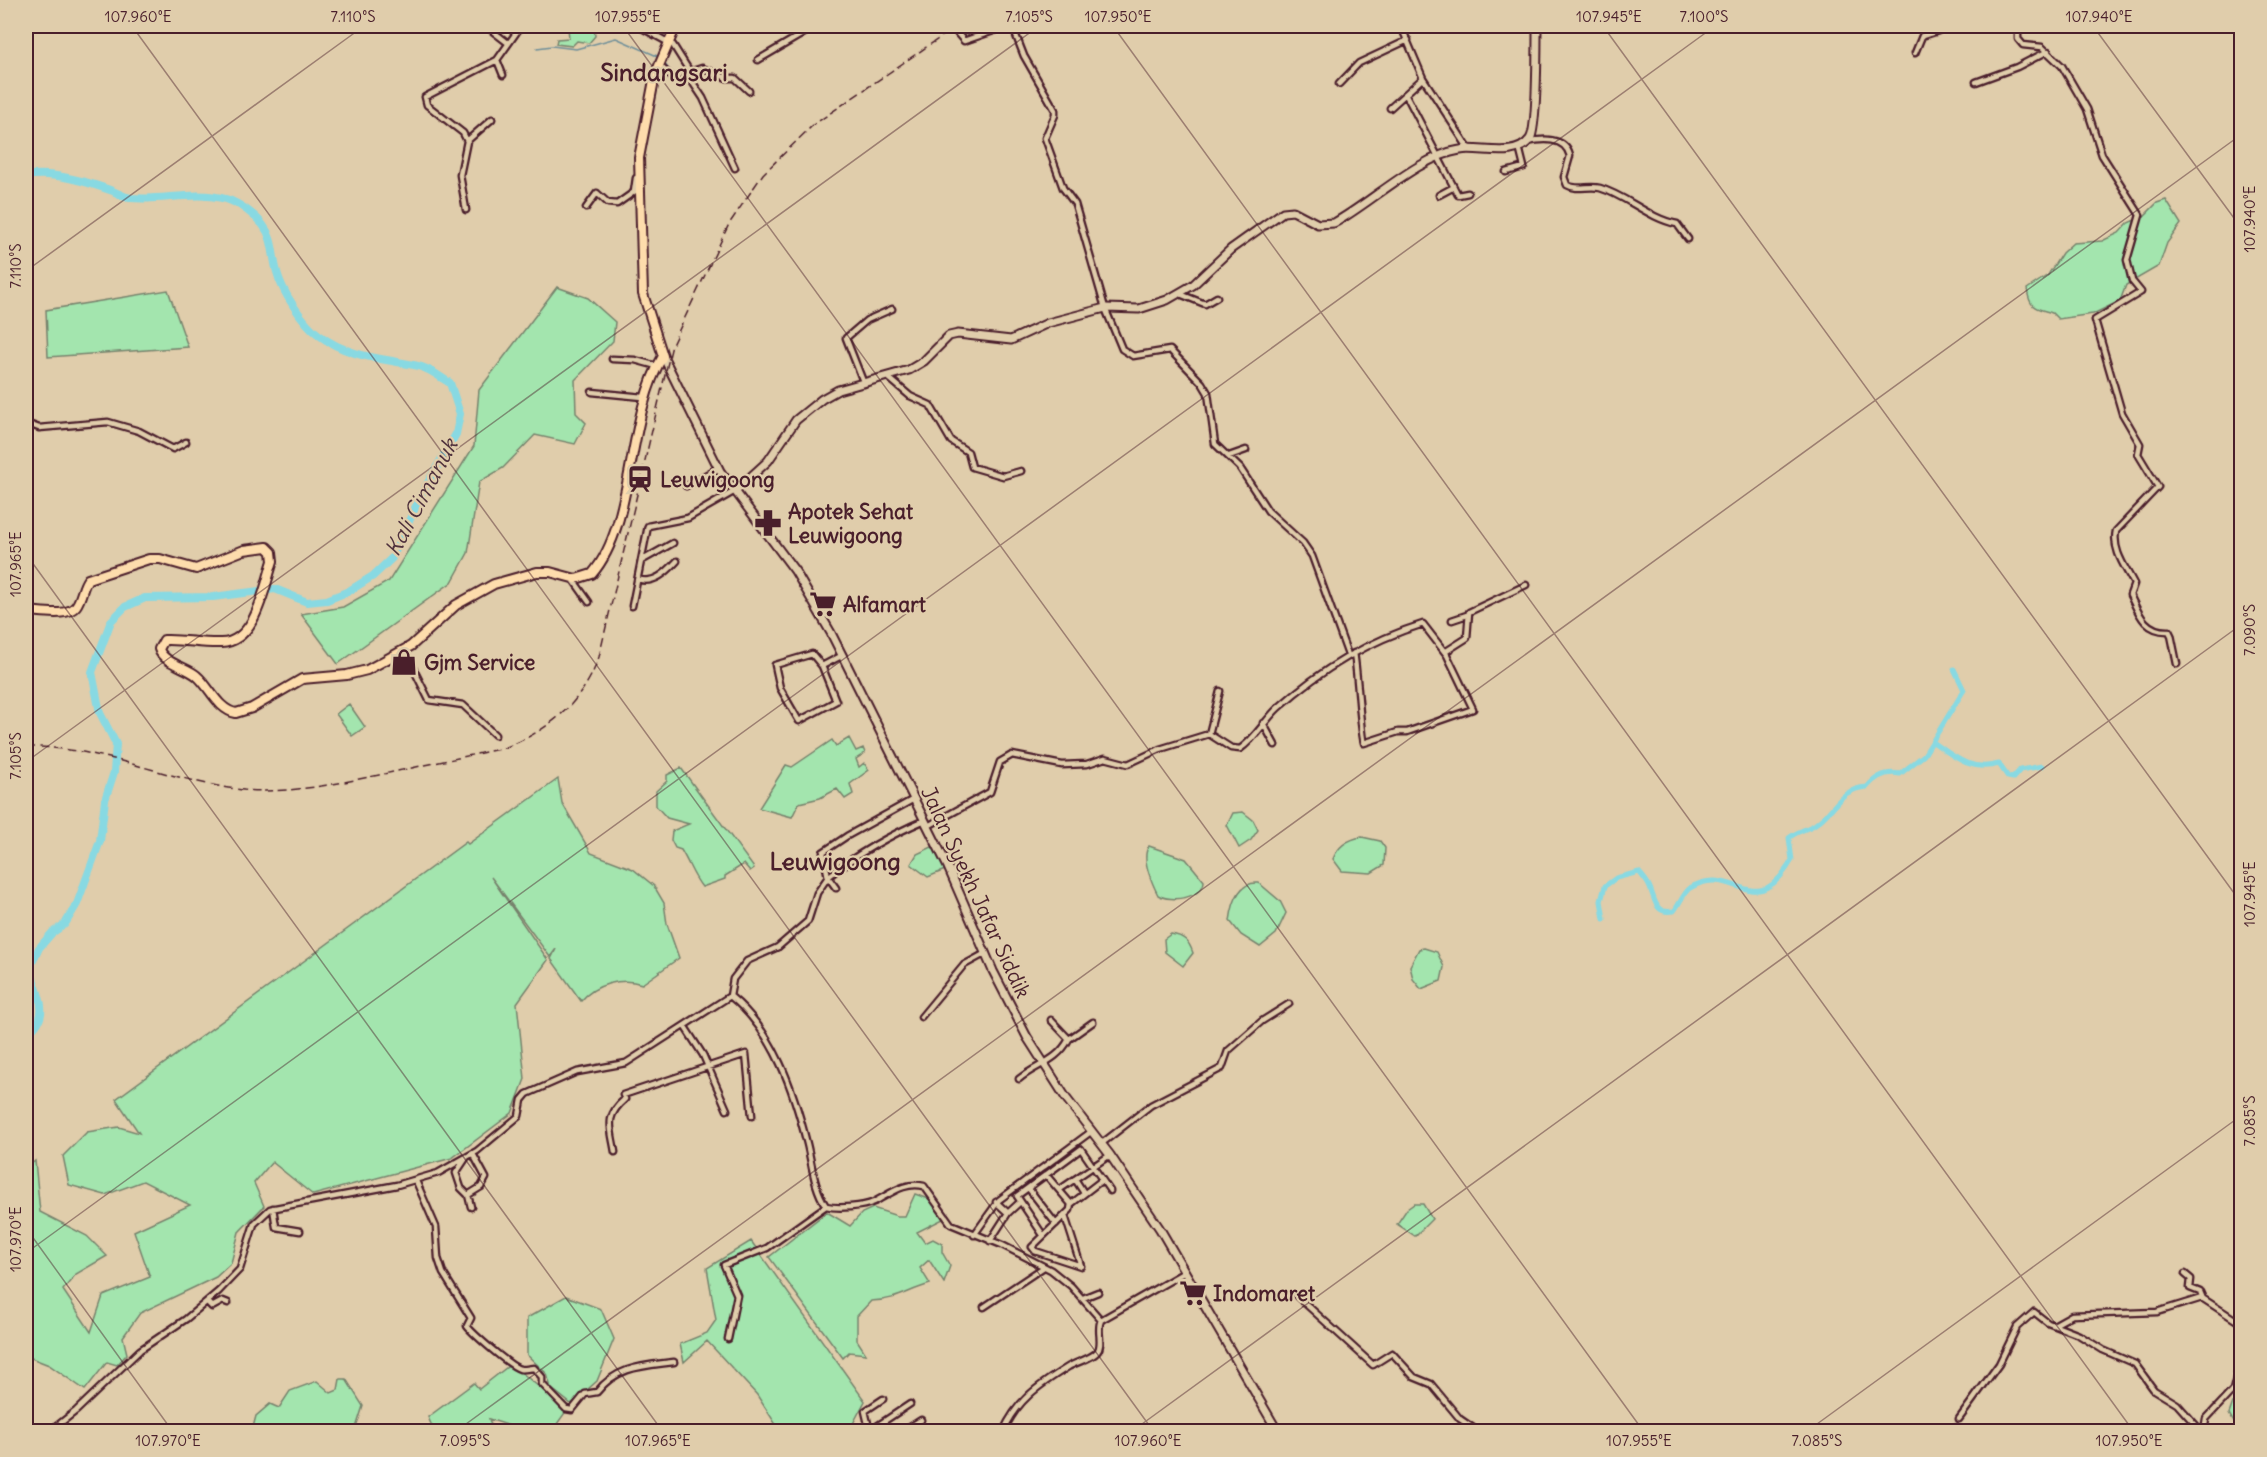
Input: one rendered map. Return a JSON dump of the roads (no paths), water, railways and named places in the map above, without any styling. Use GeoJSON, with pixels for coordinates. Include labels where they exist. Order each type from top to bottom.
{"type":"FeatureCollection","features":[{"type":"Feature","properties":{"kind":"main road"},"geometry":{"type":"LineString","coordinates":[[26,611],[59,613],[70,610],[76,607],[88,579],[154,558],[196,569],[244,550],[267,547],[272,552],[273,561],[254,616],[243,634],[232,641],[211,643],[164,640],[160,644],[160,653],[193,673],[222,706],[236,713],[252,708],[298,680],[360,673],[404,650],[426,634],[456,605],[494,584],[537,572],[550,572],[572,578],[592,574],[609,545],[643,397],[663,356],[643,294],[639,158],[660,60],[672,45],[676,26]]}},
{"type":"Feature","properties":{"kind":"main road"},"geometry":{"type":"LineString","coordinates":[[735,491],[768,461],[804,413],[833,393],[889,378],[917,365],[953,334],[1011,340],[1048,323],[1105,308],[1139,309],[1180,294],[1204,276],[1231,249],[1282,212],[1293,212],[1318,224],[1334,223],[1437,156],[1469,149],[1503,150],[1519,147],[1527,142],[1533,131],[1537,26]]}},
{"type":"Feature","properties":{"kind":"main road","name":"Jalan Syekh Jafar Siddik"},"geometry":{"type":"LineString","coordinates":[[663,356],[718,468],[808,590],[843,655],[926,823],[1017,1020],[1044,1065],[1110,1155],[1160,1229],[1278,1431]]}},
{"type":"Feature","properties":{"kind":"street"},"geometry":{"type":"LineString","coordinates":[[486,26],[508,43]]}},
{"type":"Feature","properties":{"kind":"street"},"geometry":{"type":"LineString","coordinates":[[467,141],[463,133],[427,105],[425,97],[497,60],[521,26]]}},
{"type":"Feature","properties":{"kind":"street"},"geometry":{"type":"LineString","coordinates":[[758,60],[816,26]]}},
{"type":"Feature","properties":{"kind":"street"},"geometry":{"type":"LineString","coordinates":[[951,26],[964,41],[1008,26],[1015,33],[1023,56],[1055,110],[1045,138],[1063,188],[1075,204],[1105,308],[1123,352],[1133,356],[1170,350],[1202,383],[1210,399],[1215,444],[1240,468],[1268,510],[1303,543],[1312,556],[1351,654],[1359,678],[1362,740],[1366,743],[1473,708],[1445,652],[1423,624],[1351,654],[1322,670],[1263,723],[1246,745],[1238,750],[1225,745],[1209,734]]}},
{"type":"Feature","properties":{"kind":"street"},"geometry":{"type":"LineString","coordinates":[[1401,26],[1423,78],[1469,149]]}},
{"type":"Feature","properties":{"kind":"street"},"geometry":{"type":"LineString","coordinates":[[1915,53],[1922,36],[1938,31],[1941,26]]}},
{"type":"Feature","properties":{"kind":"street"},"geometry":{"type":"LineString","coordinates":[[2018,26],[2018,39],[2023,45],[2030,48],[2039,46],[2048,51],[2062,66],[2081,97],[2098,137],[2102,155],[2140,215],[2127,260],[2132,281],[2141,292],[2096,318],[2095,321],[2122,413],[2140,444],[2138,454],[2158,487],[2116,531],[2115,539],[2120,562],[2134,584],[2130,595],[2145,623],[2156,630],[2169,631],[2177,664]]}},
{"type":"Feature","properties":{"kind":"street"},"geometry":{"type":"LineString","coordinates":[[642,28],[672,45],[703,98],[735,168]]}},
{"type":"Feature","properties":{"kind":"street"},"geometry":{"type":"LineString","coordinates":[[1339,84],[1359,63],[1408,39]]}},
{"type":"Feature","properties":{"kind":"street"},"geometry":{"type":"LineString","coordinates":[[1976,82],[2017,67],[2048,51]]}},
{"type":"Feature","properties":{"kind":"street"},"geometry":{"type":"LineString","coordinates":[[497,60],[503,75]]}},
{"type":"Feature","properties":{"kind":"street"},"geometry":{"type":"LineString","coordinates":[[660,60],[676,83],[682,83],[687,72]]}},
{"type":"Feature","properties":{"kind":"street"},"geometry":{"type":"LineString","coordinates":[[687,72],[702,68],[727,78],[737,78],[749,91]]}},
{"type":"Feature","properties":{"kind":"street"},"geometry":{"type":"LineString","coordinates":[[1390,108],[1423,78]]}},
{"type":"Feature","properties":{"kind":"street"},"geometry":{"type":"LineString","coordinates":[[1406,95],[1459,197],[1468,193]]}},
{"type":"Feature","properties":{"kind":"street"},"geometry":{"type":"LineString","coordinates":[[466,210],[460,175],[467,141],[492,119]]}},
{"type":"Feature","properties":{"kind":"street"},"geometry":{"type":"LineString","coordinates":[[1527,142],[1547,139],[1564,146],[1570,156],[1564,177],[1567,185],[1574,188],[1602,189],[1663,221],[1677,224],[1688,239]]}},
{"type":"Feature","properties":{"kind":"street"},"geometry":{"type":"LineString","coordinates":[[1506,172],[1524,167],[1519,147]]}},
{"type":"Feature","properties":{"kind":"street"},"geometry":{"type":"LineString","coordinates":[[586,208],[597,193],[612,205],[634,192],[639,158]]}},
{"type":"Feature","properties":{"kind":"street"},"geometry":{"type":"LineString","coordinates":[[1439,195],[1454,188]]}},
{"type":"Feature","properties":{"kind":"street"},"geometry":{"type":"LineString","coordinates":[[1180,294],[1205,303],[1217,297]]}},
{"type":"Feature","properties":{"kind":"street"},"geometry":{"type":"LineString","coordinates":[[864,384],[846,338],[867,320],[892,309]]}},
{"type":"Feature","properties":{"kind":"street"},"geometry":{"type":"LineString","coordinates":[[612,359],[657,366]]}},
{"type":"Feature","properties":{"kind":"street"},"geometry":{"type":"LineString","coordinates":[[889,378],[910,396],[932,408],[951,441],[968,452],[972,467],[1004,476],[1021,471]]}},
{"type":"Feature","properties":{"kind":"street"},"geometry":{"type":"LineString","coordinates":[[592,392],[643,397]]}},
{"type":"Feature","properties":{"kind":"street"},"geometry":{"type":"LineString","coordinates":[[26,426],[32,425],[39,428],[108,422],[173,449],[186,442]]}},
{"type":"Feature","properties":{"kind":"street"},"geometry":{"type":"LineString","coordinates":[[126,428],[135,424]]}},
{"type":"Feature","properties":{"kind":"street"},"geometry":{"type":"LineString","coordinates":[[1229,456],[1246,450]]}},
{"type":"Feature","properties":{"kind":"street"},"geometry":{"type":"LineString","coordinates":[[686,486],[718,468]]}},
{"type":"Feature","properties":{"kind":"street"},"geometry":{"type":"LineString","coordinates":[[632,606],[648,526],[688,518],[735,491]]}},
{"type":"Feature","properties":{"kind":"street"},"geometry":{"type":"LineString","coordinates":[[640,561],[673,543]]}},
{"type":"Feature","properties":{"kind":"street"},"geometry":{"type":"LineString","coordinates":[[638,579],[646,581],[653,579],[666,572],[677,561]]}},
{"type":"Feature","properties":{"kind":"street"},"geometry":{"type":"LineString","coordinates":[[572,578],[589,602]]}},
{"type":"Feature","properties":{"kind":"street"},"geometry":{"type":"LineString","coordinates":[[1452,620],[1467,615],[1471,610],[1526,585]]}},
{"type":"Feature","properties":{"kind":"street"},"geometry":{"type":"LineString","coordinates":[[1445,652],[1467,638],[1467,615]]}},
{"type":"Feature","properties":{"kind":"street"},"geometry":{"type":"LineString","coordinates":[[404,650],[429,700],[463,705],[495,735]]}},
{"type":"Feature","properties":{"kind":"street"},"geometry":{"type":"LineString","coordinates":[[812,654],[822,666],[836,701],[799,721],[780,688],[775,664],[812,654]]}},
{"type":"Feature","properties":{"kind":"street"},"geometry":{"type":"LineString","coordinates":[[822,666],[843,655]]}},
{"type":"Feature","properties":{"kind":"street"},"geometry":{"type":"LineString","coordinates":[[1209,734],[1220,691]]}},
{"type":"Feature","properties":{"kind":"street"},"geometry":{"type":"LineString","coordinates":[[1263,723],[1275,745]]}},
{"type":"Feature","properties":{"kind":"street"},"geometry":{"type":"LineString","coordinates":[[49,1431],[76,1412],[140,1350],[207,1302],[240,1269],[254,1224],[273,1208],[321,1201],[416,1181],[450,1168],[473,1154],[519,1116],[522,1100],[527,1094],[577,1072],[626,1063],[685,1027],[730,996],[733,979],[747,961],[764,951],[778,947],[808,921],[817,893],[828,877],[866,849],[990,792],[1000,762],[1012,755],[1062,765],[1087,764],[1105,758],[1128,764],[1160,749],[1209,734]]}},
{"type":"Feature","properties":{"kind":"street"},"geometry":{"type":"LineString","coordinates":[[836,888],[828,877],[823,852],[914,799]]}},
{"type":"Feature","properties":{"kind":"street"},"geometry":{"type":"LineString","coordinates":[[921,1017],[964,965],[986,953]]}},
{"type":"Feature","properties":{"kind":"street"},"geometry":{"type":"LineString","coordinates":[[730,996],[751,1014],[785,1075],[803,1129],[818,1189],[826,1206],[832,1208],[871,1203],[897,1189],[920,1185],[928,1188],[949,1223],[1044,1267],[1083,1298],[1101,1320]]}},
{"type":"Feature","properties":{"kind":"street"},"geometry":{"type":"LineString","coordinates":[[1101,1144],[1153,1104],[1222,1068],[1228,1051],[1262,1022],[1289,1004]]}},
{"type":"Feature","properties":{"kind":"street"},"geometry":{"type":"LineString","coordinates":[[1051,1020],[1069,1039]]}},
{"type":"Feature","properties":{"kind":"street"},"geometry":{"type":"LineString","coordinates":[[1019,1079],[1059,1055],[1069,1039],[1093,1022]]}},
{"type":"Feature","properties":{"kind":"street"},"geometry":{"type":"LineString","coordinates":[[685,1027],[708,1066],[728,1110]]}},
{"type":"Feature","properties":{"kind":"street"},"geometry":{"type":"LineString","coordinates":[[615,1152],[610,1122],[613,1109],[625,1100],[623,1095],[746,1054],[752,1116]]}},
{"type":"Feature","properties":{"kind":"street"},"geometry":{"type":"LineString","coordinates":[[974,1235],[996,1202],[1092,1131]]}},
{"type":"Feature","properties":{"kind":"street"},"geometry":{"type":"LineString","coordinates":[[1043,1235],[1018,1196],[1082,1149],[1110,1191]]}},
{"type":"Feature","properties":{"kind":"street"},"geometry":{"type":"LineString","coordinates":[[468,1195],[481,1187],[486,1178],[473,1154]]}},
{"type":"Feature","properties":{"kind":"street"},"geometry":{"type":"LineString","coordinates":[[1059,1190],[1092,1165],[1110,1155]]}},
{"type":"Feature","properties":{"kind":"street"},"geometry":{"type":"LineString","coordinates":[[466,1158],[456,1173],[461,1188],[468,1195],[471,1207]]}},
{"type":"Feature","properties":{"kind":"street"},"geometry":{"type":"LineString","coordinates":[[1047,1176],[1071,1204]]}},
{"type":"Feature","properties":{"kind":"street"},"geometry":{"type":"LineString","coordinates":[[1075,1179],[1084,1193]]}},
{"type":"Feature","properties":{"kind":"street"},"geometry":{"type":"LineString","coordinates":[[1065,1216],[1081,1266],[1033,1250],[1033,1244],[1065,1216],[1071,1204],[1102,1180]]}},
{"type":"Feature","properties":{"kind":"street"},"geometry":{"type":"LineString","coordinates":[[416,1181],[436,1227],[438,1258],[443,1273],[471,1318],[466,1326],[477,1338],[486,1341],[494,1351],[517,1368],[536,1369],[542,1377],[542,1384],[566,1409],[572,1410],[585,1394],[597,1392],[602,1384],[624,1369],[674,1362]]}},
{"type":"Feature","properties":{"kind":"street"},"geometry":{"type":"LineString","coordinates":[[1029,1189],[1056,1224]]}},
{"type":"Feature","properties":{"kind":"street"},"geometry":{"type":"LineString","coordinates":[[996,1202],[1008,1213]]}},
{"type":"Feature","properties":{"kind":"street"},"geometry":{"type":"LineString","coordinates":[[990,1241],[1008,1213],[1020,1202]]}},
{"type":"Feature","properties":{"kind":"street"},"geometry":{"type":"LineString","coordinates":[[728,1339],[737,1295],[724,1265],[768,1248],[826,1206]]}},
{"type":"Feature","properties":{"kind":"street"},"geometry":{"type":"LineString","coordinates":[[273,1208],[276,1227],[300,1231]]}},
{"type":"Feature","properties":{"kind":"street"},"geometry":{"type":"LineString","coordinates":[[984,1307],[1044,1267]]}},
{"type":"Feature","properties":{"kind":"street"},"geometry":{"type":"LineString","coordinates":[[1003,1431],[1015,1407],[1023,1398],[1067,1367],[1097,1352],[1100,1347],[1098,1326],[1101,1320],[1185,1272]]}},
{"type":"Feature","properties":{"kind":"street"},"geometry":{"type":"LineString","coordinates":[[2186,1274],[2191,1279],[2190,1288],[2200,1292],[2203,1299],[2241,1324]]}},
{"type":"Feature","properties":{"kind":"street"},"geometry":{"type":"LineString","coordinates":[[1083,1298],[1098,1292]]}},
{"type":"Feature","properties":{"kind":"street"},"geometry":{"type":"LineString","coordinates":[[1297,1296],[1373,1365],[1392,1353],[1414,1377],[1431,1384],[1460,1419],[1479,1431]]}},
{"type":"Feature","properties":{"kind":"street"},"geometry":{"type":"LineString","coordinates":[[2054,1324],[2072,1315],[2157,1312],[2203,1299]]}},
{"type":"Feature","properties":{"kind":"street"},"geometry":{"type":"LineString","coordinates":[[207,1302],[212,1306],[223,1300],[228,1303]]}},
{"type":"Feature","properties":{"kind":"street"},"geometry":{"type":"LineString","coordinates":[[1959,1419],[1999,1364],[2013,1335],[2034,1312],[2136,1364],[2154,1390],[2177,1404],[2203,1431],[2212,1431]]}},
{"type":"Feature","properties":{"kind":"street"},"geometry":{"type":"LineString","coordinates":[[2203,1431],[2206,1419],[2233,1390],[2241,1354]]}},
{"type":"Feature","properties":{"kind":"street"},"geometry":{"type":"LineString","coordinates":[[883,1399],[865,1411],[869,1431],[910,1404]]}},
{"type":"Feature","properties":{"kind":"street"},"geometry":{"type":"LineString","coordinates":[[902,1431],[921,1420]]}},
{"type":"Feature","properties":{"kind":"street"},"geometry":{"type":"LineString","coordinates":[[1950,1431],[1955,1428],[1958,1431]]}},
{"type":"Feature","properties":{"kind":"waterway"},"geometry":{"type":"LineString","coordinates":[[537,48],[552,46],[576,49],[616,38],[657,56]]}},
{"type":"Feature","properties":{"kind":"waterway"},"geometry":{"type":"LineString","coordinates":[[663,61],[673,76],[681,79]]}},
{"type":"Feature","properties":{"kind":"waterway","name":"Kali Cimanuk"},"geometry":{"type":"LineString","coordinates":[[26,176],[46,175],[79,180],[131,198],[203,195],[236,203],[246,209],[267,230],[283,289],[313,330],[330,343],[354,353],[418,366],[430,371],[450,383],[460,414],[456,434],[422,493],[392,558],[373,576],[349,591],[327,600],[307,602],[275,589],[213,597],[145,598],[125,607],[111,621],[92,672],[100,713],[116,744],[114,772],[105,800],[100,841],[77,904],[65,924],[52,933],[39,948],[29,969],[39,996],[41,1013],[39,1020],[26,1034]]}},
{"type":"Feature","properties":{"kind":"waterway"},"geometry":{"type":"LineString","coordinates":[[1604,919],[1601,901],[1605,886],[1616,878],[1639,872],[1648,884],[1657,906],[1663,911],[1674,911],[1690,888],[1705,882],[1719,881],[1755,890],[1766,888],[1779,879],[1792,860],[1789,838],[1814,825],[1843,796],[1867,787],[1882,775],[1900,774],[1924,755],[1964,690],[1954,669]]}},
{"type":"Feature","properties":{"kind":"waterway"},"geometry":{"type":"LineString","coordinates":[[1933,742],[1971,765],[1999,764],[2008,777],[2013,778],[2020,770],[2042,766]]}},
{"type":"Feature","properties":{"kind":"railway"},"geometry":{"type":"LineString","coordinates":[[26,747],[81,752],[216,786],[278,791],[346,782],[504,748],[549,724],[574,702],[584,688],[599,657],[672,345],[729,224],[763,174],[813,125],[957,26]]}},
{"type":"Feature","properties":{"kind":"place","name":"Leuwigoong"},"geometry":{"type":"Point","coordinates":[640,479]}},
{"type":"Feature","properties":{"kind":"place","name":"Apotek Sehat Leuwigoong"},"geometry":{"type":"Point","coordinates":[768,523]}},
{"type":"Feature","properties":{"kind":"place","name":"Alfamart"},"geometry":{"type":"Point","coordinates":[823,604]}},
{"type":"Feature","properties":{"kind":"place","name":"Gjm Service"},"geometry":{"type":"Point","coordinates":[404,662]}},
{"type":"Feature","properties":{"kind":"place","name":"Indomaret"},"geometry":{"type":"Point","coordinates":[1193,1293]}},
{"type":"Feature","properties":{"kind":"district","name":"Sindangsari"},"geometry":{"type":"Point","coordinates":[664,72]}},
{"type":"Feature","properties":{"kind":"district","name":"Leuwigoong"},"geometry":{"type":"Point","coordinates":[835,861]}}]}
